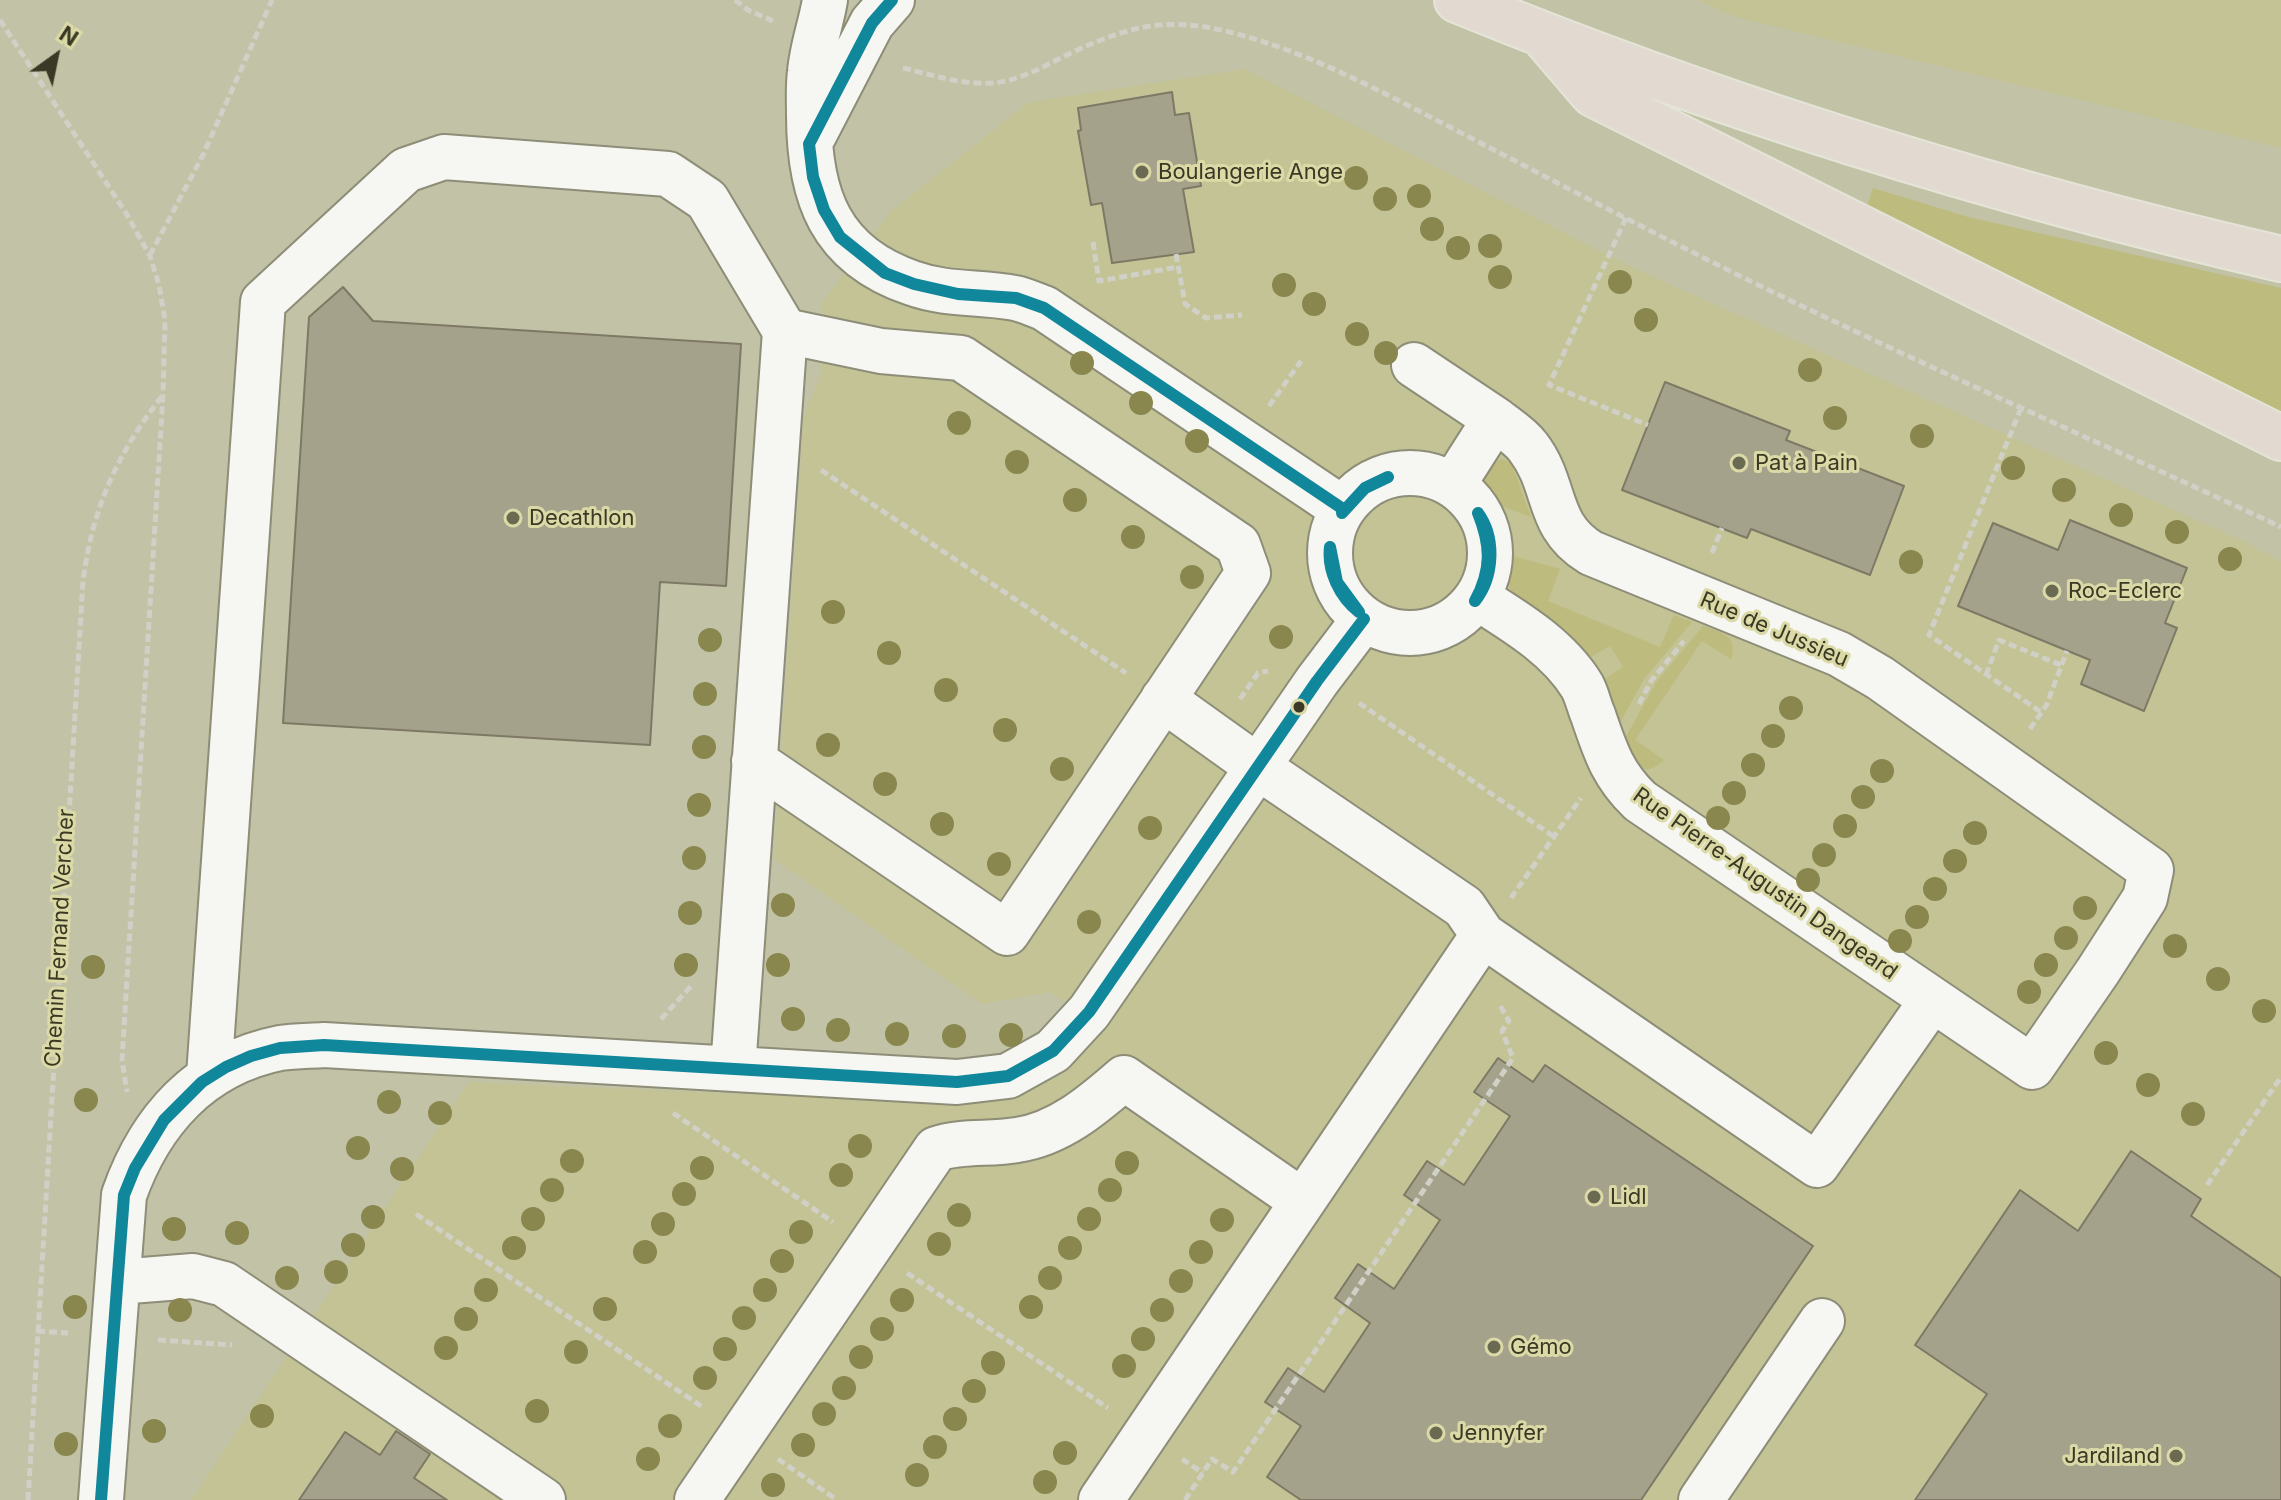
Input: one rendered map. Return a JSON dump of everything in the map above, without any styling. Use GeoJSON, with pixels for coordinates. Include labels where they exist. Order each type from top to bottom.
{"type":"FeatureCollection","features":[{"type":"Feature","properties":{"kind":"main road"},"geometry":{"type":"LineString","coordinates":[[1457,0],[1544,36],[1834,136],[2093,212],[2281,259]]}},
{"type":"Feature","properties":{"kind":"main road"},"geometry":{"type":"LineString","coordinates":[[1544,36],[1593,94],[2281,438]]}},
{"type":"Feature","properties":{"kind":"main road"},"geometry":{"type":"LineString","coordinates":[[2217,244],[2281,244]]}},
{"type":"Feature","properties":{"kind":"street"},"geometry":{"type":"LineString","coordinates":[[825,0],[810,72],[809,144],[813,177],[824,210],[840,237],[885,273],[914,284],[958,294],[1016,298],[1044,308],[1343,509]]}},
{"type":"Feature","properties":{"kind":"street"},"geometry":{"type":"LineString","coordinates":[[809,144],[872,23],[892,0]]}},
{"type":"Feature","properties":{"kind":"street"},"geometry":{"type":"LineString","coordinates":[[209,1076],[263,302],[406,170],[444,157],[668,174],[707,200],[785,331],[733,1069]]}},
{"type":"Feature","properties":{"kind":"street"},"geometry":{"type":"LineString","coordinates":[[754,761],[1007,933],[1248,573],[1238,545],[961,358],[881,351],[785,331]]}},
{"type":"Feature","properties":{"kind":"street","name":"Rue de Jussieu"},"geometry":{"type":"LineString","coordinates":[[1414,365],[1495,419],[1528,446],[1548,484],[1559,523],[1572,542],[1591,553],[1839,654],[1880,678],[2151,870],[2145,898],[2032,1067]]}},
{"type":"Feature","properties":{"kind":"street"},"geometry":{"type":"LineString","coordinates":[[1453,485],[1495,419]]}},
{"type":"Feature","properties":{"kind":"street"},"geometry":{"type":"LineString","coordinates":[[1414,473],[1453,485],[1472,502],[1486,524],[1491,549],[1488,574],[1478,598],[1464,614],[1446,626],[1425,632],[1404,633],[1383,629],[1364,619],[1349,605],[1337,587],[1331,568],[1330,548],[1334,527],[1343,509],[1365,487],[1393,475],[1414,473]]}},
{"type":"Feature","properties":{"kind":"street","name":"Rue Pierre-Augustin Dangeard"},"geometry":{"type":"LineString","coordinates":[[1478,598],[1512,619],[1565,664],[1583,688],[1608,760],[1625,786],[1640,801],[2032,1067]]}},
{"type":"Feature","properties":{"kind":"street"},"geometry":{"type":"LineString","coordinates":[[106,1492],[124,1195],[149,1139],[187,1092],[209,1076],[280,1048],[324,1045],[957,1082],[1008,1076],[1053,1051],[1089,1012],[1317,681],[1364,619]]}},
{"type":"Feature","properties":{"kind":"street"},"geometry":{"type":"LineString","coordinates":[[1180,675],[1258,767],[1464,907],[1483,935],[1817,1165],[1932,1000]]}},
{"type":"Feature","properties":{"kind":"street"},"geometry":{"type":"LineString","coordinates":[[1101,1500],[1483,935]]}},
{"type":"Feature","properties":{"kind":"street"},"geometry":{"type":"LineString","coordinates":[[697,1500],[936,1149],[956,1143],[1019,1140],[1063,1124],[1094,1105],[1124,1078],[1302,1201]]}},
{"type":"Feature","properties":{"kind":"street"},"geometry":{"type":"LineString","coordinates":[[118,1282],[193,1276],[224,1284],[543,1500]]}},
{"type":"Feature","properties":{"kind":"street"},"geometry":{"type":"LineString","coordinates":[[1701,1500],[1822,1321]]}},
{"type":"Feature","properties":{"kind":"path"},"geometry":{"type":"LineString","coordinates":[[150,256],[203,155],[272,0]]}},
{"type":"Feature","properties":{"kind":"path"},"geometry":{"type":"LineString","coordinates":[[735,0],[748,10],[778,23]]}},
{"type":"Feature","properties":{"kind":"path"},"geometry":{"type":"LineString","coordinates":[[0,20],[126,213],[150,256],[165,320],[122,1060],[127,1095],[149,1139]]}},
{"type":"Feature","properties":{"kind":"path"},"geometry":{"type":"LineString","coordinates":[[903,68],[966,84],[995,83],[1017,78],[1102,39],[1136,27],[1163,23],[1198,26],[1258,40],[1312,60],[1403,103],[1844,327],[2281,527]]}},
{"type":"Feature","properties":{"kind":"path"},"geometry":{"type":"LineString","coordinates":[[1626,218],[1549,385],[1648,425]]}},
{"type":"Feature","properties":{"kind":"path"},"geometry":{"type":"LineString","coordinates":[[1093,242],[1099,281],[1178,267]]}},
{"type":"Feature","properties":{"kind":"path"},"geometry":{"type":"LineString","coordinates":[[1176,254],[1185,304],[1206,318],[1242,315]]}},
{"type":"Feature","properties":{"kind":"path","name":"Chemin Fernand Vercher"},"geometry":{"type":"LineString","coordinates":[[28,1500],[62,907],[88,544],[95,517],[133,433],[163,395]]}},
{"type":"Feature","properties":{"kind":"path"},"geometry":{"type":"LineString","coordinates":[[2021,408],[1929,635],[2041,712]]}},
{"type":"Feature","properties":{"kind":"path"},"geometry":{"type":"LineString","coordinates":[[778,431],[803,458],[1126,673],[1180,675],[1235,706],[1258,673],[1296,666],[1317,681],[1345,693],[1553,836]]}},
{"type":"Feature","properties":{"kind":"path"},"geometry":{"type":"LineString","coordinates":[[1986,675],[1999,640],[2061,665]]}},
{"type":"Feature","properties":{"kind":"path"},"geometry":{"type":"LineString","coordinates":[[2005,767],[2041,712],[2067,651]]}},
{"type":"Feature","properties":{"kind":"path"},"geometry":{"type":"LineString","coordinates":[[700,976],[652,1029],[649,1098],[1203,1473]]}},
{"type":"Feature","properties":{"kind":"path"},"geometry":{"type":"LineString","coordinates":[[2207,1185],[2281,1077]]}},
{"type":"Feature","properties":{"kind":"path"},"geometry":{"type":"LineString","coordinates":[[416,1214],[837,1500]]}},
{"type":"Feature","properties":{"kind":"path"},"geometry":{"type":"LineString","coordinates":[[37,1331],[246,1346]]}},
{"type":"Feature","properties":{"kind":"shaded area"},"geometry":{"type":"Polygon","coordinates":[[[1697,0],[2281,0],[2281,148],[1735,17],[1697,0]]]}},
{"type":"Feature","properties":{"kind":"shaded area"},"geometry":{"type":"Polygon","coordinates":[[[1245,69],[1629,266],[2248,543],[2281,562],[2281,1500],[191,1500],[469,1082],[949,1103],[1013,1098],[1061,1075],[1103,1032],[1050,992],[982,1004],[774,859],[804,416],[821,373],[822,303],[890,212],[1029,102],[1245,69]]]}},
{"type":"Feature","properties":{"kind":"shaded area"},"geometry":{"type":"Polygon","coordinates":[[[1873,188],[1968,217],[2281,288],[2281,418],[1867,207],[1873,188]]]}},
{"type":"Feature","properties":{"kind":"shaded area"},"geometry":{"type":"Polygon","coordinates":[[[1502,459],[1510,462],[1513,468],[1531,517],[1486,500],[1483,494],[1484,476],[1491,466],[1502,459]]]}},
{"type":"Feature","properties":{"kind":"shaded area"},"geometry":{"type":"Polygon","coordinates":[[[1502,553],[1560,569],[1548,601],[1660,647],[1674,615],[1692,622],[1644,679],[1617,728],[1602,681],[1623,667],[1610,646],[1589,658],[1565,630],[1510,588],[1502,568],[1502,553]]]}},
{"type":"Feature","properties":{"kind":"shaded area"},"geometry":{"type":"Polygon","coordinates":[[[1703,626],[1727,636],[1733,645],[1731,659],[1702,641],[1635,740],[1664,760],[1644,769],[1634,762],[1623,742],[1657,681],[1703,626]]]}},
{"type":"Feature","properties":{"kind":"building","name":"Boulangerie Ange"},"geometry":{"type":"Polygon","coordinates":[[[1172,92],[1175,115],[1189,113],[1201,186],[1183,189],[1194,252],[1112,263],[1102,203],[1091,205],[1078,131],[1081,130],[1078,108],[1172,92]]]}},
{"type":"Feature","properties":{"kind":"building","name":"Decathlon"},"geometry":{"type":"Polygon","coordinates":[[[343,287],[373,321],[741,344],[726,586],[660,582],[650,745],[283,723],[309,317],[343,287]]]}},
{"type":"Feature","properties":{"kind":"building","name":"Pat à Pain"},"geometry":{"type":"Polygon","coordinates":[[[1665,382],[1790,431],[1786,440],[1904,486],[1870,575],[1751,529],[1747,538],[1622,490],[1665,382]]]}},
{"type":"Feature","properties":{"kind":"building"},"geometry":{"type":"Polygon","coordinates":[[[2070,520],[2187,568],[2165,623],[2177,628],[2144,711],[2081,684],[2090,660],[1958,606],[1993,523],[2058,550],[2070,520]]]}},
{"type":"Feature","properties":{"kind":"building"},"geometry":{"type":"Polygon","coordinates":[[[1498,1058],[1533,1082],[1545,1065],[1813,1246],[1641,1500],[1301,1500],[1267,1477],[1301,1426],[1265,1402],[1288,1368],[1324,1392],[1370,1323],[1335,1298],[1358,1264],[1394,1289],[1440,1220],[1404,1195],[1427,1161],[1464,1185],[1510,1116],[1474,1092],[1498,1058]]]}},
{"type":"Feature","properties":{"kind":"building"},"geometry":{"type":"Polygon","coordinates":[[[2131,1151],[2201,1199],[2191,1216],[2281,1278],[2281,1500],[1915,1500],[1987,1394],[1915,1345],[2020,1190],[2078,1231],[2131,1151]]]}},
{"type":"Feature","properties":{"kind":"building"},"geometry":{"type":"Polygon","coordinates":[[[396,1431],[430,1454],[414,1478],[447,1500],[299,1500],[345,1432],[380,1455],[396,1431]]]}},
{"type":"Feature","properties":{"kind":"transit line"},"geometry":{"type":"LineString","coordinates":[[892,0],[872,23],[809,144],[813,177],[824,210],[840,237],[885,273],[914,284],[958,294],[1016,298],[1044,308],[1343,509]]}},
{"type":"Feature","properties":{"kind":"transit line"},"geometry":{"type":"LineString","coordinates":[[1342,513],[1365,488],[1388,477]]}},
{"type":"Feature","properties":{"kind":"transit line"},"geometry":{"type":"LineString","coordinates":[[1475,601],[1481,590],[1488,557],[1478,513]]}},
{"type":"Feature","properties":{"kind":"transit line"},"geometry":{"type":"LineString","coordinates":[[1475,601],[1486,581],[1490,557],[1488,534],[1478,513]]}},
{"type":"Feature","properties":{"kind":"transit line"},"geometry":{"type":"LineString","coordinates":[[1330,547],[1337,582],[1359,612]]}},
{"type":"Feature","properties":{"kind":"transit line"},"geometry":{"type":"LineString","coordinates":[[1330,547],[1336,583],[1359,612]]}},
{"type":"Feature","properties":{"kind":"transit line"},"geometry":{"type":"LineString","coordinates":[[101,1500],[124,1195],[135,1168],[164,1120],[202,1082],[251,1056],[280,1048],[324,1045],[957,1082],[1008,1076],[1053,1051],[1089,1012],[1317,681],[1364,619]]}},
{"type":"Feature","properties":{"kind":"place","name":"Boulangerie Ange"},"geometry":{"type":"Point","coordinates":[1142,172]}},
{"type":"Feature","properties":{"kind":"place","name":"Pat à Pain"},"geometry":{"type":"Point","coordinates":[1739,463]}},
{"type":"Feature","properties":{"kind":"place","name":"Decathlon"},"geometry":{"type":"Point","coordinates":[513,518]}},
{"type":"Feature","properties":{"kind":"place","name":"Roc-Eclerc"},"geometry":{"type":"Point","coordinates":[2052,591]}},
{"type":"Feature","properties":{"kind":"place","name":"Lidl"},"geometry":{"type":"Point","coordinates":[1594,1197]}},
{"type":"Feature","properties":{"kind":"place","name":"Gémo"},"geometry":{"type":"Point","coordinates":[1494,1347]}},
{"type":"Feature","properties":{"kind":"place","name":"Jennyfer"},"geometry":{"type":"Point","coordinates":[1436,1433]}},
{"type":"Feature","properties":{"kind":"place","name":"Jardiland"},"geometry":{"type":"Point","coordinates":[2176,1456]}}]}
